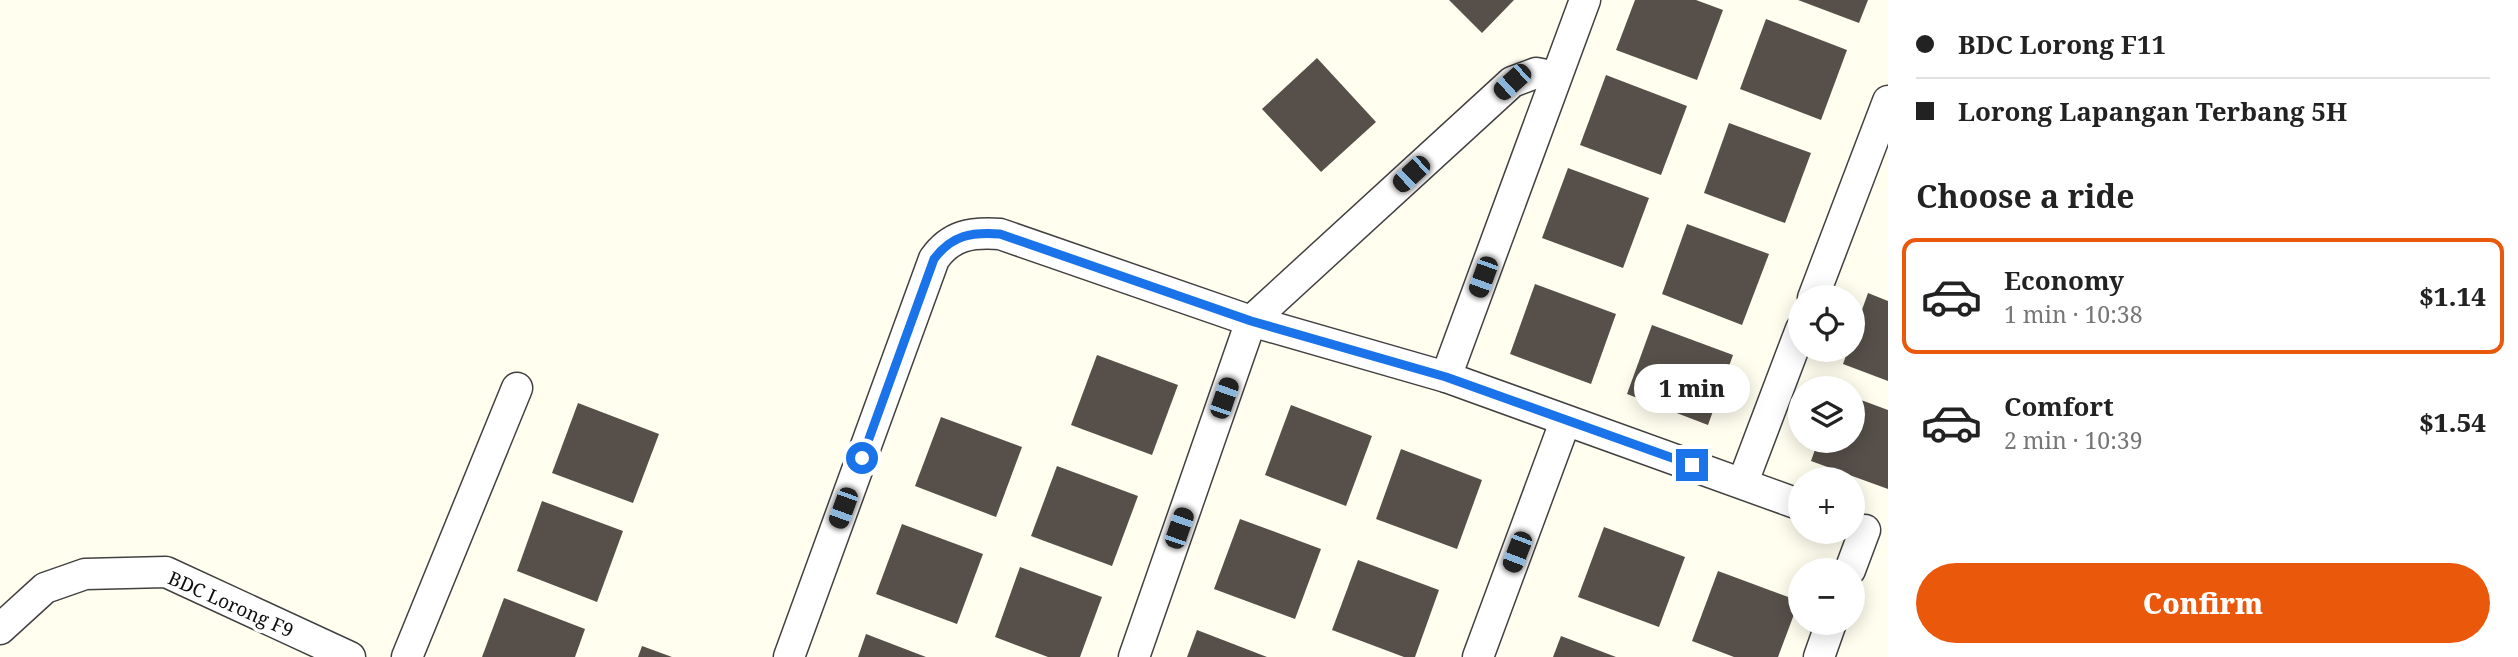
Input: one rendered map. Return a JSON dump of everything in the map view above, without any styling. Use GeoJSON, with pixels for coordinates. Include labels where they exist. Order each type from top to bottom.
{"type":"FeatureCollection","features":[{"type":"Feature","properties":{"kind":"street"},"geometry":{"type":"LineString","coordinates":[[1446,377],[1585,0]]}},
{"type":"Feature","properties":{"kind":"street"},"geometry":{"type":"LineString","coordinates":[[1134,657],[1251,321],[1512,82],[1536,73],[1556,77]]}},
{"type":"Feature","properties":{"kind":"street"},"geometry":{"type":"LineString","coordinates":[[1818,285],[1888,101]]}},
{"type":"Feature","properties":{"kind":"street"},"geometry":{"type":"LineString","coordinates":[[789,657],[934,259],[946,243],[962,236],[1000,234],[1251,321],[1446,377],[1788,500]]}},
{"type":"Feature","properties":{"kind":"street"},"geometry":{"type":"LineString","coordinates":[[1742,482],[1788,362]]}},
{"type":"Feature","properties":{"kind":"street"},"geometry":{"type":"LineString","coordinates":[[407,657],[517,388]]}},
{"type":"Feature","properties":{"kind":"street"},"geometry":{"type":"LineString","coordinates":[[1478,657],[1565,422]]}},
{"type":"Feature","properties":{"kind":"street"},"geometry":{"type":"LineString","coordinates":[[1856,558],[1869,531]]}},
{"type":"Feature","properties":{"kind":"street","name":"BDC Lorong F9"},"geometry":{"type":"LineString","coordinates":[[0,629],[45,588],[85,574],[166,572],[350,657]]}},
{"type":"Feature","properties":{"kind":"street"},"geometry":{"type":"LineString","coordinates":[[1819,657],[1827,635]]}},
{"type":"Feature","properties":{"kind":"building"},"geometry":{"type":"Polygon","coordinates":[[[1449,0],[1514,0],[1482,33],[1449,0]]]}},
{"type":"Feature","properties":{"kind":"building"},"geometry":{"type":"Polygon","coordinates":[[[1635,0],[1696,0],[1723,10],[1697,80],[1616,50],[1635,0]]]}},
{"type":"Feature","properties":{"kind":"building"},"geometry":{"type":"Polygon","coordinates":[[[1798,0],[1868,0],[1859,23],[1798,0]]]}},
{"type":"Feature","properties":{"kind":"building"},"geometry":{"type":"Polygon","coordinates":[[[1766,19],[1847,50],[1821,120],[1740,89],[1766,19]]]}},
{"type":"Feature","properties":{"kind":"building"},"geometry":{"type":"Polygon","coordinates":[[[1317,58],[1376,122],[1321,172],[1262,109],[1317,58]]]}},
{"type":"Feature","properties":{"kind":"building"},"geometry":{"type":"Polygon","coordinates":[[[1606,75],[1687,106],[1661,175],[1580,145],[1606,75]]]}},
{"type":"Feature","properties":{"kind":"building"},"geometry":{"type":"Polygon","coordinates":[[[1729,123],[1811,153],[1785,223],[1704,193],[1729,123]]]}},
{"type":"Feature","properties":{"kind":"building"},"geometry":{"type":"Polygon","coordinates":[[[1568,168],[1649,198],[1623,268],[1542,238],[1568,168]]]}},
{"type":"Feature","properties":{"kind":"building"},"geometry":{"type":"Polygon","coordinates":[[[1687,224],[1769,254],[1742,325],[1662,294],[1687,224]]]}},
{"type":"Feature","properties":{"kind":"building"},"geometry":{"type":"Polygon","coordinates":[[[1535,284],[1616,314],[1591,384],[1510,354],[1535,284]]]}},
{"type":"Feature","properties":{"kind":"building"},"geometry":{"type":"Polygon","coordinates":[[[1868,293],[1888,301],[1888,381],[1843,364],[1865,362],[1865,301],[1868,293]]]}},
{"type":"Feature","properties":{"kind":"building"},"geometry":{"type":"Polygon","coordinates":[[[1652,325],[1733,355],[1708,425],[1627,394],[1652,325]]]}},
{"type":"Feature","properties":{"kind":"building"},"geometry":{"type":"Polygon","coordinates":[[[1097,355],[1178,385],[1152,455],[1071,425],[1097,355]]]}},
{"type":"Feature","properties":{"kind":"building"},"geometry":{"type":"Polygon","coordinates":[[[1865,401],[1888,410],[1888,489],[1865,481],[1865,467],[1828,467],[1811,461],[1814,453],[1865,453],[1865,401]]]}},
{"type":"Feature","properties":{"kind":"building"},"geometry":{"type":"Polygon","coordinates":[[[578,403],[659,434],[633,503],[552,473],[578,403]]]}},
{"type":"Feature","properties":{"kind":"building"},"geometry":{"type":"Polygon","coordinates":[[[1291,405],[1372,436],[1346,506],[1265,475],[1291,405]]]}},
{"type":"Feature","properties":{"kind":"building"},"geometry":{"type":"Polygon","coordinates":[[[941,417],[1022,447],[996,517],[915,486],[941,417]]]}},
{"type":"Feature","properties":{"kind":"building"},"geometry":{"type":"Polygon","coordinates":[[[1401,449],[1482,480],[1457,549],[1376,519],[1401,449]]]}},
{"type":"Feature","properties":{"kind":"building"},"geometry":{"type":"Polygon","coordinates":[[[1057,466],[1138,496],[1112,566],[1031,536],[1057,466]]]}},
{"type":"Feature","properties":{"kind":"building"},"geometry":{"type":"Polygon","coordinates":[[[542,501],[623,531],[597,602],[517,571],[542,501]]]}},
{"type":"Feature","properties":{"kind":"building"},"geometry":{"type":"Polygon","coordinates":[[[1240,519],[1321,549],[1295,619],[1214,589],[1240,519]]]}},
{"type":"Feature","properties":{"kind":"building"},"geometry":{"type":"Polygon","coordinates":[[[902,524],[983,554],[957,624],[876,594],[902,524]]]}},
{"type":"Feature","properties":{"kind":"building"},"geometry":{"type":"Polygon","coordinates":[[[1604,527],[1685,557],[1659,627],[1578,597],[1604,527]]]}},
{"type":"Feature","properties":{"kind":"building"},"geometry":{"type":"Polygon","coordinates":[[[1358,560],[1439,590],[1415,657],[1404,657],[1332,630],[1358,560]]]}},
{"type":"Feature","properties":{"kind":"building"},"geometry":{"type":"Polygon","coordinates":[[[1020,567],[1102,597],[1080,657],[1048,657],[995,637],[1020,567]]]}},
{"type":"Feature","properties":{"kind":"building"},"geometry":{"type":"Polygon","coordinates":[[[1718,571],[1788,597],[1788,630],[1778,657],[1734,657],[1692,641],[1718,571]]]}},
{"type":"Feature","properties":{"kind":"building"},"geometry":{"type":"Polygon","coordinates":[[[504,598],[585,629],[575,657],[482,657],[504,598]]]}},
{"type":"Feature","properties":{"kind":"building"},"geometry":{"type":"Polygon","coordinates":[[[1197,630],[1267,657],[1187,657],[1197,630]]]}},
{"type":"Feature","properties":{"kind":"building"},"geometry":{"type":"Polygon","coordinates":[[[866,634],[926,657],[858,657],[866,634]]]}},
{"type":"Feature","properties":{"kind":"building"},"geometry":{"type":"Polygon","coordinates":[[[1561,636],[1616,657],[1553,657],[1561,636]]]}},
{"type":"Feature","properties":{"kind":"building"},"geometry":{"type":"Polygon","coordinates":[[[642,646],[672,657],[638,657],[642,646]]]}},
{"type":"Feature","properties":{"kind":"route"},"geometry":{"type":"LineString","coordinates":[[862,458],[934,259],[946,243],[962,236],[980,233],[1000,234],[1251,321],[1446,377],[1565,422],[1692,465]]}}]}
